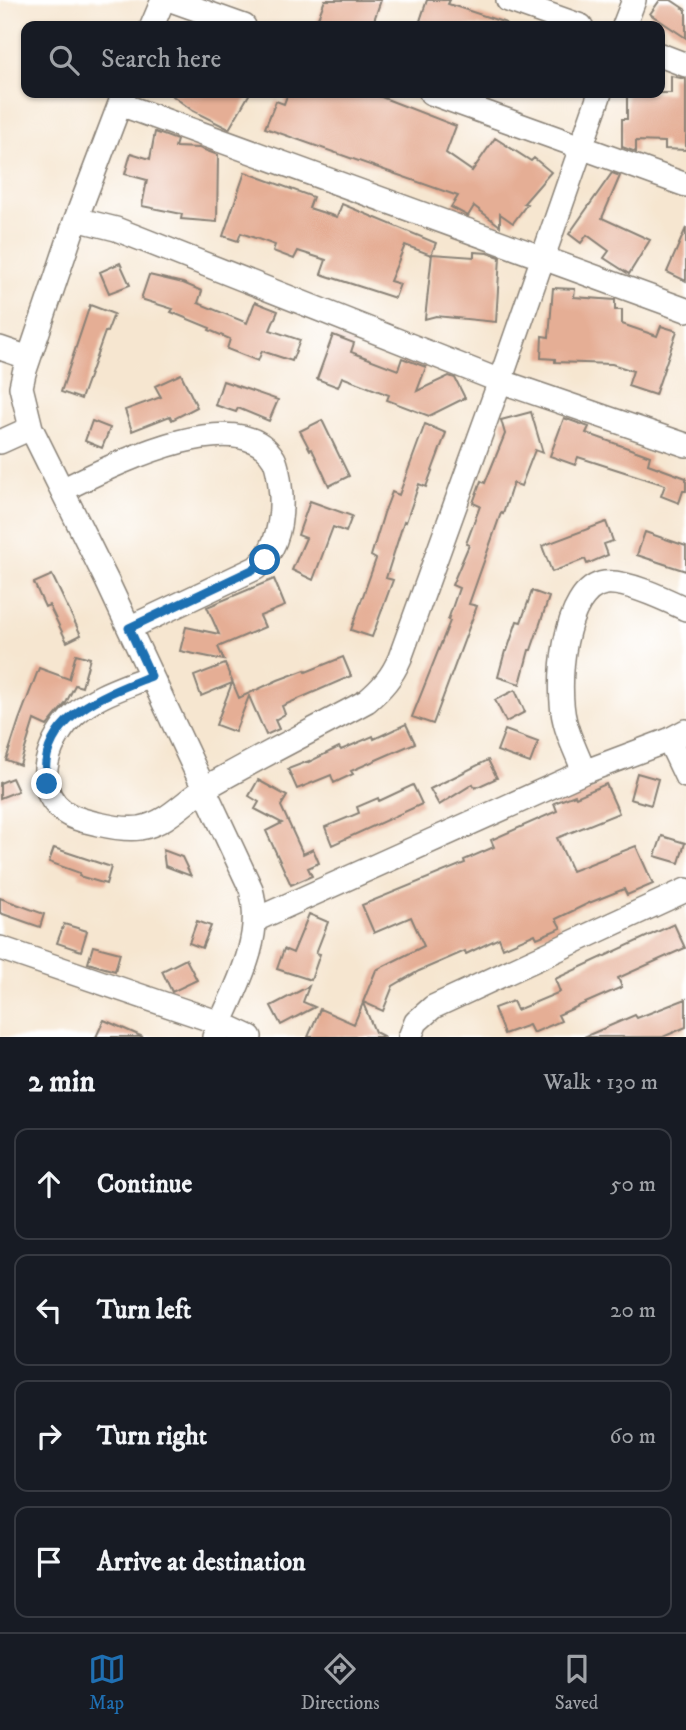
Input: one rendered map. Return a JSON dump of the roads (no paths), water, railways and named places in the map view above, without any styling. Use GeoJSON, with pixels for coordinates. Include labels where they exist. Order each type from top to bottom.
{"type":"FeatureCollection","features":[{"type":"Feature","properties":{"kind":"street"},"geometry":{"type":"LineString","coordinates":[[154,21],[163,0]]}},
{"type":"Feature","properties":{"kind":"street"},"geometry":{"type":"LineString","coordinates":[[170,0],[230,21]]}},
{"type":"Feature","properties":{"kind":"street"},"geometry":{"type":"LineString","coordinates":[[508,0],[567,21]]}},
{"type":"Feature","properties":{"kind":"street"},"geometry":{"type":"LineString","coordinates":[[626,21],[634,0]]}},
{"type":"Feature","properties":{"kind":"street"},"geometry":{"type":"LineString","coordinates":[[665,57],[686,65]]}},
{"type":"Feature","properties":{"kind":"street"},"geometry":{"type":"LineString","coordinates":[[217,1030],[246,962],[254,934],[251,889],[129,628],[31,428],[21,387],[76,219],[122,98],[543,259],[686,310]]}},
{"type":"Feature","properties":{"kind":"street"},"geometry":{"type":"LineString","coordinates":[[445,98],[686,185]]}},
{"type":"Feature","properties":{"kind":"street"},"geometry":{"type":"LineString","coordinates":[[151,676],[97,698],[76,713],[63,727],[53,742],[46,761],[47,784],[52,798],[61,810],[71,816],[109,827],[138,828],[154,824],[167,818],[205,789],[367,701],[384,686],[393,674],[500,381],[598,98]]}},
{"type":"Feature","properties":{"kind":"street"},"geometry":{"type":"LineString","coordinates":[[76,219],[116,229],[500,381],[686,445]]}},
{"type":"Feature","properties":{"kind":"street"},"geometry":{"type":"LineString","coordinates":[[0,348],[29,358]]}},
{"type":"Feature","properties":{"kind":"street"},"geometry":{"type":"LineString","coordinates":[[0,441],[31,428]]}},
{"type":"Feature","properties":{"kind":"street"},"geometry":{"type":"LineString","coordinates":[[62,490],[131,457],[200,436],[215,434],[244,437],[260,445],[274,459],[280,483],[282,509],[274,546],[265,560],[256,568],[129,628]]}},
{"type":"Feature","properties":{"kind":"street"},"geometry":{"type":"LineString","coordinates":[[584,772],[565,722],[561,689],[568,634],[581,601],[592,588],[616,583],[686,609]]}},
{"type":"Feature","properties":{"kind":"street"},"geometry":{"type":"LineString","coordinates":[[255,920],[584,772],[677,735],[686,776]]}},
{"type":"Feature","properties":{"kind":"street"},"geometry":{"type":"LineString","coordinates":[[410,1037],[416,1022],[433,1007],[686,890]]}},
{"type":"Feature","properties":{"kind":"street"},"geometry":{"type":"LineString","coordinates":[[0,948],[217,1030],[250,1037]]}}]}
